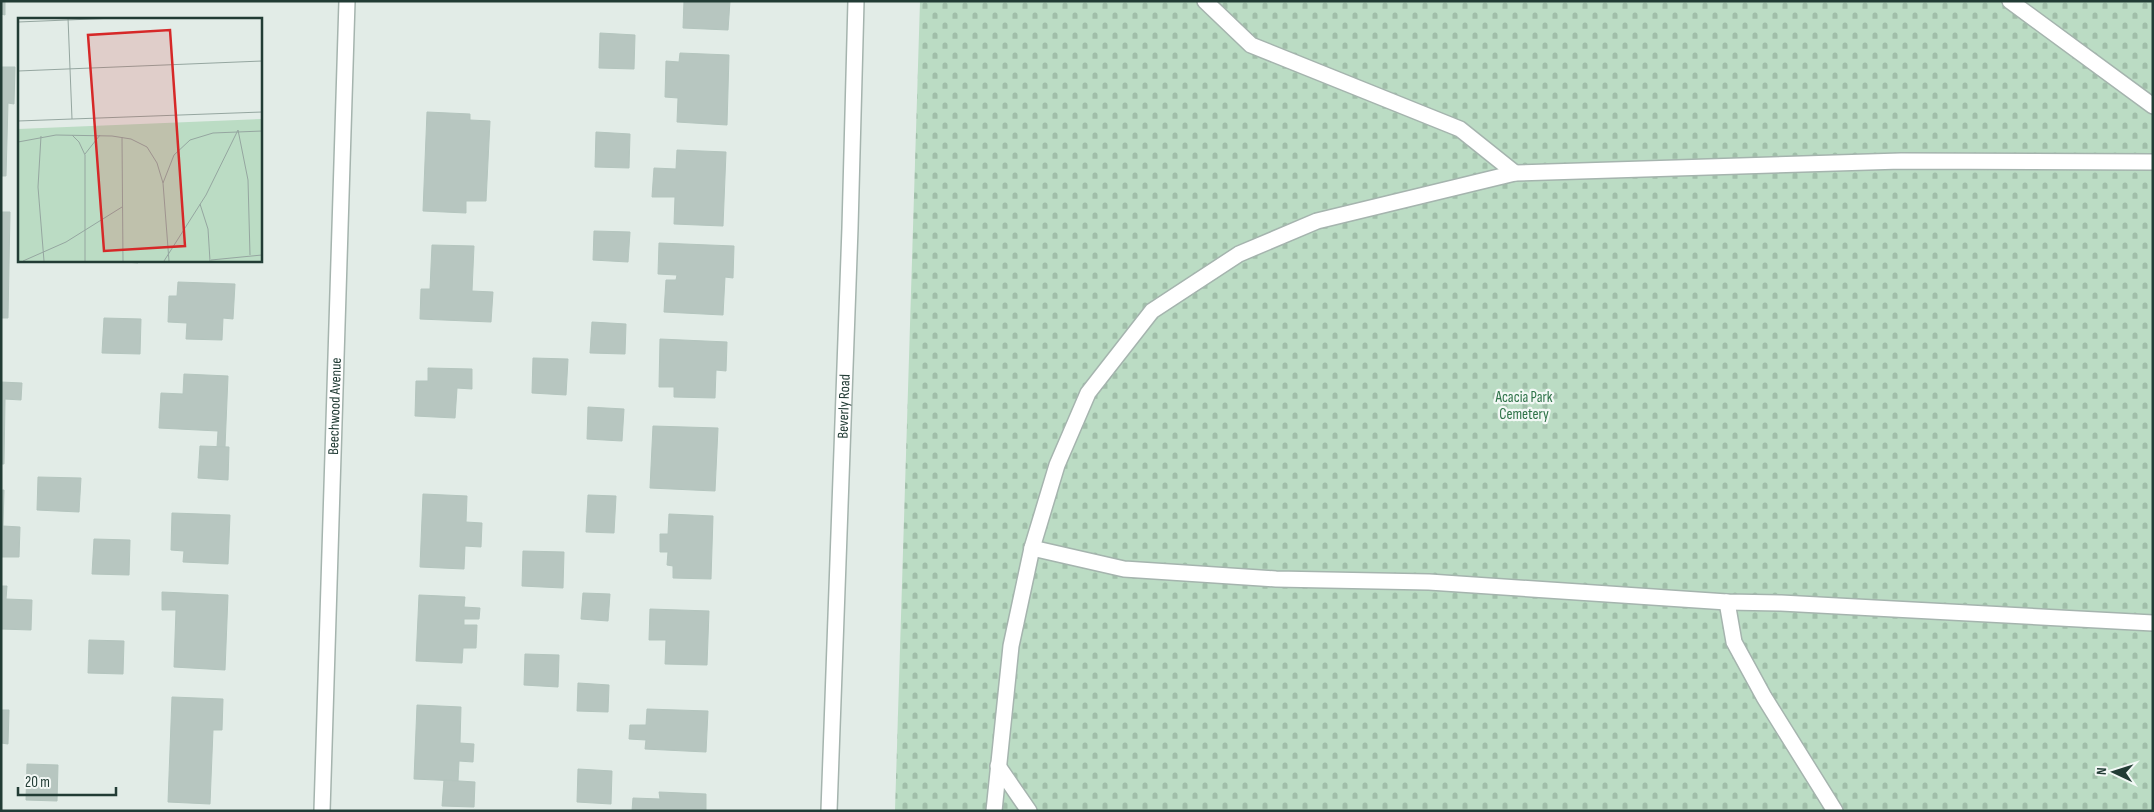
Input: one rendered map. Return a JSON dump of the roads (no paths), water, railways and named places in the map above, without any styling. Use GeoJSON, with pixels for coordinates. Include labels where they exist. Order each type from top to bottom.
{"type":"FeatureCollection","features":[{"type":"Feature","properties":{"kind":"street","name":"Beechwood Avenue"},"geometry":{"type":"LineString","coordinates":[[322,811],[347,1]]}},
{"type":"Feature","properties":{"kind":"street","name":"Beverly Road"},"geometry":{"type":"LineString","coordinates":[[829,811],[850,237],[856,1]]}},
{"type":"Feature","properties":{"kind":"street"},"geometry":{"type":"LineString","coordinates":[[1205,1],[1251,45],[1460,129],[1515,172]]}},
{"type":"Feature","properties":{"kind":"street"},"geometry":{"type":"LineString","coordinates":[[2010,1],[2153,106]]}},
{"type":"Feature","properties":{"kind":"street"},"geometry":{"type":"LineString","coordinates":[[994,811],[1011,646],[1032,548],[1057,464],[1088,393],[1152,311],[1239,254],[1317,221],[1515,172],[1901,161],[2153,162]]}},
{"type":"Feature","properties":{"kind":"street"},"geometry":{"type":"LineString","coordinates":[[1032,548],[1124,569],[1276,578],[1429,582],[1727,602],[1780,603],[2153,623]]}},
{"type":"Feature","properties":{"kind":"street"},"geometry":{"type":"LineString","coordinates":[[1727,602],[1734,642],[1764,697],[1835,811]]}},
{"type":"Feature","properties":{"kind":"street"},"geometry":{"type":"LineString","coordinates":[[998,766],[1029,811]]}},
{"type":"Feature","properties":{"kind":"park label","name":"Acacia Park Cemetery"},"geometry":{"type":"Point","coordinates":[1524,406]}}]}
